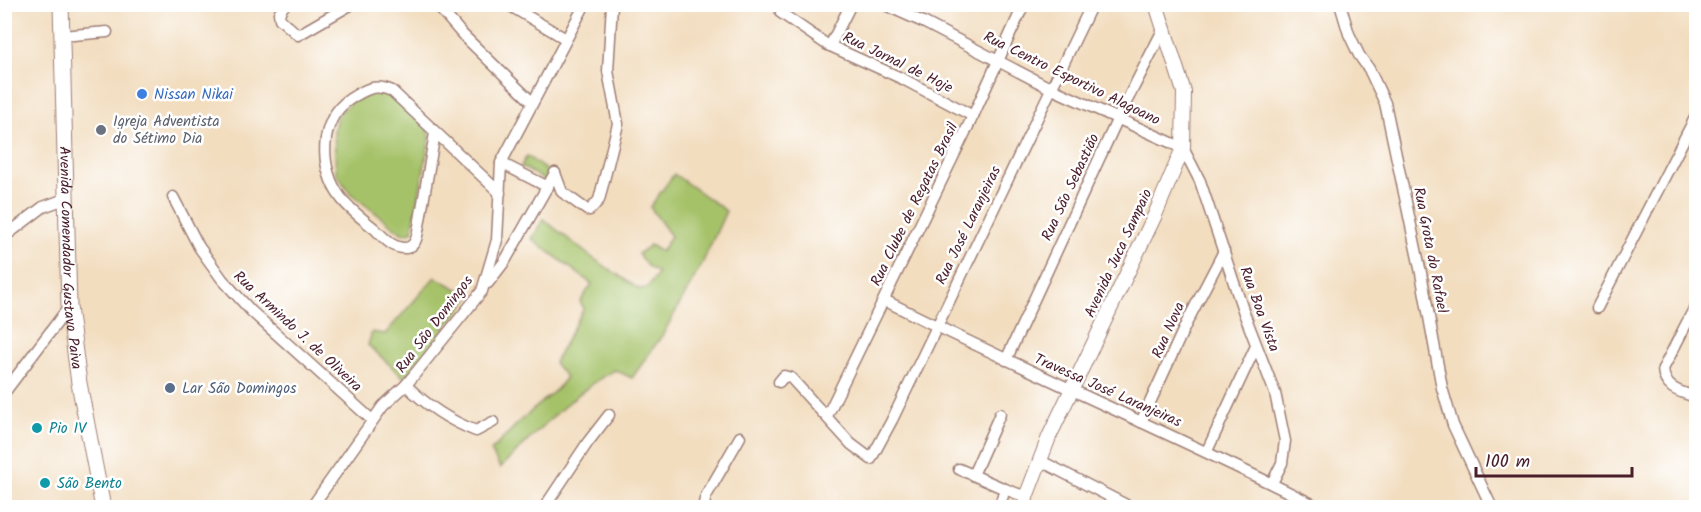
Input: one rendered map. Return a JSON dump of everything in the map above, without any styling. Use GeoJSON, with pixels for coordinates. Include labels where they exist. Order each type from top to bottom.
{"type":"FeatureCollection","features":[{"type":"Feature","properties":{"kind":"main road","name":"Avenida Comendador Gustavo Paiva"},"geometry":{"type":"LineString","coordinates":[[61,4],[69,307],[79,383],[103,507]]}},
{"type":"Feature","properties":{"kind":"main road","name":"Avenida Juca Sampaio"},"geometry":{"type":"LineString","coordinates":[[1026,502],[1039,460],[1155,216],[1183,148],[1184,92],[1156,4]]}},
{"type":"Feature","properties":{"kind":"street"},"geometry":{"type":"LineString","coordinates":[[285,4],[279,13],[280,19],[298,35],[352,4]]}},
{"type":"Feature","properties":{"kind":"street"},"geometry":{"type":"LineString","coordinates":[[436,4],[462,34],[532,102]]}},
{"type":"Feature","properties":{"kind":"street"},"geometry":{"type":"LineString","coordinates":[[507,4],[566,39]]}},
{"type":"Feature","properties":{"kind":"street","name":"Rua São Domingos"},"geometry":{"type":"LineString","coordinates":[[311,507],[383,406],[406,386],[482,291],[497,240],[501,163],[585,4]]}},
{"type":"Feature","properties":{"kind":"street"},"geometry":{"type":"LineString","coordinates":[[482,291],[505,261],[555,173],[561,192],[579,206],[590,210],[599,200],[618,124],[608,71],[612,4]]}},
{"type":"Feature","properties":{"kind":"street"},"geometry":{"type":"LineString","coordinates":[[830,46],[851,4]]}},
{"type":"Feature","properties":{"kind":"street","name":"Rua Centro Esportivo Alagoano"},"geometry":{"type":"LineString","coordinates":[[883,4],[1050,88],[1183,148]]}},
{"type":"Feature","properties":{"kind":"street","name":"Rua José Laranjeiras"},"geometry":{"type":"LineString","coordinates":[[827,416],[851,444],[871,459],[892,420],[1092,4]]}},
{"type":"Feature","properties":{"kind":"street","name":"Rua Grota do Rafael"},"geometry":{"type":"LineString","coordinates":[[1340,4],[1349,34],[1385,103],[1442,388],[1453,425],[1490,506]]}},
{"type":"Feature","properties":{"kind":"street","name":"Rua Clube de Regatas Brasil"},"geometry":{"type":"LineString","coordinates":[[827,416],[973,116],[1022,5]]}},
{"type":"Feature","properties":{"kind":"street","name":"Rua Jornal de Hoje"},"geometry":{"type":"LineString","coordinates":[[781,14],[830,46],[973,116]]}},
{"type":"Feature","properties":{"kind":"street","name":"Rua São Sebastião"},"geometry":{"type":"LineString","coordinates":[[1006,360],[1118,118],[1164,28]]}},
{"type":"Feature","properties":{"kind":"street"},"geometry":{"type":"LineString","coordinates":[[62,36],[107,32]]}},
{"type":"Feature","properties":{"kind":"street"},"geometry":{"type":"LineString","coordinates":[[435,133],[416,240],[412,246],[398,247],[389,242],[340,198],[329,176],[325,152],[327,126],[331,116],[346,101],[365,89],[382,87],[392,91],[500,193]]}},
{"type":"Feature","properties":{"kind":"street"},"geometry":{"type":"LineString","coordinates":[[1597,308],[1696,116]]}},
{"type":"Feature","properties":{"kind":"street","name":"Rua Boa Vista"},"geometry":{"type":"LineString","coordinates":[[1183,148],[1200,182],[1256,346],[1275,393],[1285,441],[1282,463],[1272,483]]}},
{"type":"Feature","properties":{"kind":"street"},"geometry":{"type":"LineString","coordinates":[[501,163],[548,186]]}},
{"type":"Feature","properties":{"kind":"street","name":"Rua Armindo J. de Oliveira"},"geometry":{"type":"LineString","coordinates":[[173,197],[199,247],[222,279],[251,311],[372,420]]}},
{"type":"Feature","properties":{"kind":"street"},"geometry":{"type":"LineString","coordinates":[[4,237],[43,207],[65,199]]}},
{"type":"Feature","properties":{"kind":"street","name":"Rua Nova"},"geometry":{"type":"LineString","coordinates":[[1142,422],[1187,322],[1224,251]]}},
{"type":"Feature","properties":{"kind":"street","name":"Travessa José Laranjeiras"},"geometry":{"type":"LineString","coordinates":[[884,300],[1071,391],[1208,451],[1320,507]]}},
{"type":"Feature","properties":{"kind":"street"},"geometry":{"type":"LineString","coordinates":[[1696,305],[1664,369],[1664,379],[1672,387],[1696,396]]}},
{"type":"Feature","properties":{"kind":"street"},"geometry":{"type":"LineString","coordinates":[[4,393],[69,307]]}},
{"type":"Feature","properties":{"kind":"street"},"geometry":{"type":"LineString","coordinates":[[1208,451],[1256,346]]}},
{"type":"Feature","properties":{"kind":"street"},"geometry":{"type":"LineString","coordinates":[[778,382],[784,376],[789,376],[827,416]]}},
{"type":"Feature","properties":{"kind":"street"},"geometry":{"type":"LineString","coordinates":[[406,386],[457,424],[476,431],[493,422]]}},
{"type":"Feature","properties":{"kind":"street"},"geometry":{"type":"LineString","coordinates":[[973,475],[1000,414]]}},
{"type":"Feature","properties":{"kind":"street"},"geometry":{"type":"LineString","coordinates":[[544,507],[609,415]]}},
{"type":"Feature","properties":{"kind":"street"},"geometry":{"type":"LineString","coordinates":[[707,507],[704,503],[706,496],[740,437]]}},
{"type":"Feature","properties":{"kind":"street"},"geometry":{"type":"LineString","coordinates":[[1039,460],[1131,507]]}},
{"type":"Feature","properties":{"kind":"street"},"geometry":{"type":"LineString","coordinates":[[959,469],[1005,489],[1026,502]]}},
{"type":"Feature","properties":{"kind":"street"},"geometry":{"type":"LineString","coordinates":[[999,507],[1005,489]]}},
{"type":"Feature","properties":{"kind":"green space"},"geometry":{"type":"Polygon","coordinates":[[[383,88],[427,128],[430,137],[412,232],[403,234],[350,193],[336,173],[334,130],[337,116],[356,97],[383,88]]]}},
{"type":"Feature","properties":{"kind":"green space"},"geometry":{"type":"Polygon","coordinates":[[[527,156],[551,174],[547,182],[521,166],[527,156]]]}},
{"type":"Feature","properties":{"kind":"green space"},"geometry":{"type":"Polygon","coordinates":[[[674,174],[726,211],[702,264],[663,334],[632,378],[615,370],[599,379],[555,415],[500,468],[491,451],[520,421],[558,388],[566,377],[554,363],[584,308],[580,302],[592,284],[532,239],[543,219],[590,256],[639,289],[647,288],[658,273],[647,266],[638,254],[650,245],[661,252],[671,236],[650,207],[674,174]]]}},
{"type":"Feature","properties":{"kind":"green space"},"geometry":{"type":"Polygon","coordinates":[[[435,277],[471,296],[404,378],[368,345],[372,332],[385,334],[435,277]]]}},
{"type":"Feature","properties":{"kind":"place","name":"Nissan Nikai"},"geometry":{"type":"Point","coordinates":[142,94]}},
{"type":"Feature","properties":{"kind":"place","name":"Igreja Adventista do Sétimo Dia"},"geometry":{"type":"Point","coordinates":[101,130]}},
{"type":"Feature","properties":{"kind":"place","name":"Lar São Domingos"},"geometry":{"type":"Point","coordinates":[170,388]}},
{"type":"Feature","properties":{"kind":"place","name":"Pio IV"},"geometry":{"type":"Point","coordinates":[37,428]}},
{"type":"Feature","properties":{"kind":"place","name":"São Bento"},"geometry":{"type":"Point","coordinates":[45,483]}}]}
